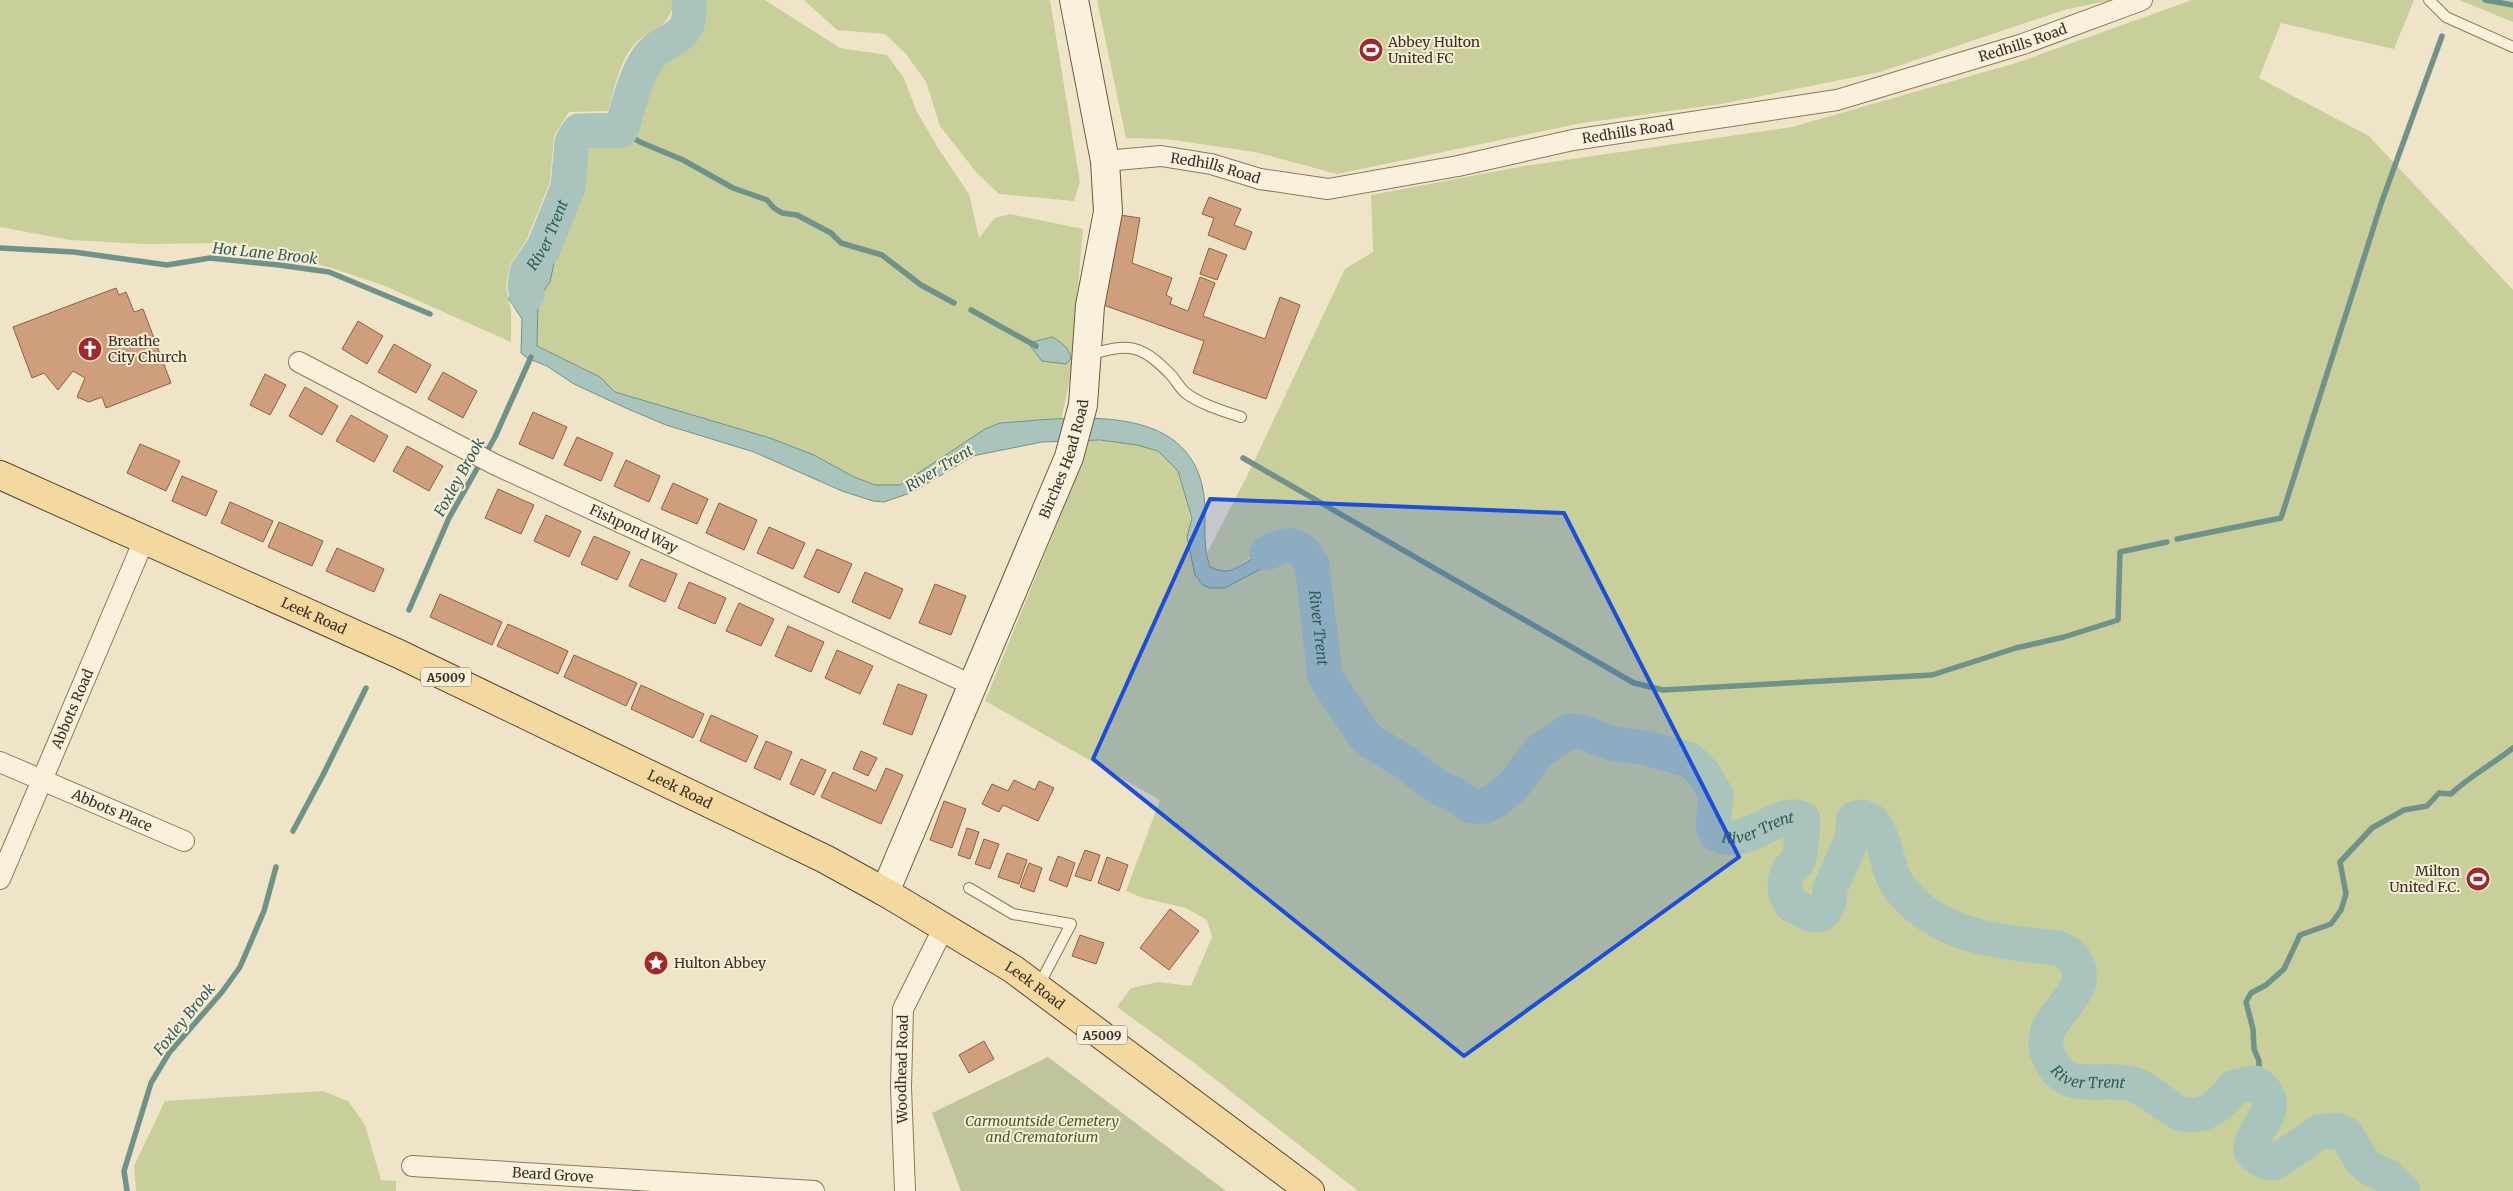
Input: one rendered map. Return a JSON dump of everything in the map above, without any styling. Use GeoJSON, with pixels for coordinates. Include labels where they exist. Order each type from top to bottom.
{"type":"FeatureCollection","features":[{"type":"Feature","properties":{"kind":"main road","name":"Leek Road"},"geometry":{"type":"LineString","coordinates":[[0,475],[399,654],[825,859],[886,892],[1012,969],[1310,1191]]}},
{"type":"Feature","properties":{"kind":"street","name":"Birches Head Road"},"geometry":{"type":"LineString","coordinates":[[886,892],[1069,457],[1083,405],[1090,306],[1108,212],[1105,161],[1074,0]]}},
{"type":"Feature","properties":{"kind":"street","name":"Redhills Road"},"geometry":{"type":"LineString","coordinates":[[1105,161],[1161,156],[1211,164],[1260,179],[1328,189],[1458,166],[1573,140],[1837,100],[2023,44],[2142,0]]}},
{"type":"Feature","properties":{"kind":"street","name":"Fishpond Way"},"geometry":{"type":"LineString","coordinates":[[299,362],[494,464],[972,685]]}},
{"type":"Feature","properties":{"kind":"street","name":"Abbots Road"},"geometry":{"type":"LineString","coordinates":[[0,879],[144,540]]}},
{"type":"Feature","properties":{"kind":"street","name":"Abbots Place"},"geometry":{"type":"LineString","coordinates":[[0,762],[184,841]]}},
{"type":"Feature","properties":{"kind":"street","name":"Woodhead Road"},"geometry":{"type":"LineString","coordinates":[[905,1191],[901,1087],[903,1009],[944,927]]}},
{"type":"Feature","properties":{"kind":"street","name":"Beard Grove"},"geometry":{"type":"LineString","coordinates":[[412,1166],[524,1182],[814,1191]]}},
{"type":"Feature","properties":{"kind":"lane"},"geometry":{"type":"LineString","coordinates":[[2429,0],[2446,17],[2513,47]]}},
{"type":"Feature","properties":{"kind":"lane"},"geometry":{"type":"LineString","coordinates":[[1088,355],[1127,346],[1140,350],[1172,376],[1186,394],[1241,417]]}},
{"type":"Feature","properties":{"kind":"lane"},"geometry":{"type":"LineString","coordinates":[[969,888],[1013,914],[1071,924],[1038,988]]}},
{"type":"Feature","properties":{"kind":"highlighted area"},"geometry":{"type":"Polygon","coordinates":[[[1210,499],[1564,513],[1739,857],[1464,1056],[1093,759],[1210,499]]]}},
{"type":"Feature","properties":{"kind":"green space"},"geometry":{"type":"Polygon","coordinates":[[[0,0],[765,0],[840,48],[887,55],[904,78],[916,110],[938,148],[969,194],[979,238],[995,218],[1010,214],[1083,229],[1070,379],[1061,420],[1000,423],[985,429],[900,485],[875,485],[854,477],[814,455],[615,392],[600,377],[537,346],[538,299],[550,282],[555,258],[567,235],[580,178],[583,151],[600,145],[609,147],[633,128],[650,81],[664,62],[682,50],[706,9],[672,10],[664,23],[638,41],[628,53],[620,69],[608,111],[569,112],[554,136],[550,182],[527,239],[510,265],[506,287],[511,311],[511,342],[385,286],[332,268],[234,243],[144,244],[70,240],[0,227],[0,0]]]}},
{"type":"Feature","properties":{"kind":"green space"},"geometry":{"type":"Polygon","coordinates":[[[804,0],[1050,0],[1080,182],[1074,201],[999,194],[976,172],[940,126],[926,82],[906,54],[885,34],[837,30],[804,0]]]}},
{"type":"Feature","properties":{"kind":"green space"},"geometry":{"type":"Polygon","coordinates":[[[1097,0],[2111,0],[2064,10],[1880,72],[1721,104],[1582,123],[1337,174],[1255,152],[1166,139],[1126,138],[1097,0]]]}},
{"type":"Feature","properties":{"kind":"green space"},"geometry":{"type":"Polygon","coordinates":[[[2192,0],[2414,0],[2394,49],[2281,23],[2259,78],[2369,136],[2513,290],[2513,1191],[1358,1191],[1193,1062],[1117,1007],[1131,988],[1158,982],[1191,986],[1212,937],[1207,920],[1186,908],[1143,898],[1126,891],[1160,800],[985,701],[1065,505],[1083,441],[1135,444],[1148,447],[1170,460],[1179,472],[1190,510],[1191,519],[1187,537],[1225,588],[1287,555],[1297,557],[1304,566],[1316,548],[1312,542],[1304,538],[1264,550],[1237,567],[1226,571],[1210,567],[1206,555],[1248,474],[1345,269],[1373,252],[1371,195],[1524,166],[1792,127],[2016,63],[2192,0]]]}},
{"type":"Feature","properties":{"kind":"green space"},"geometry":{"type":"Polygon","coordinates":[[[2459,0],[2513,0],[2513,22],[2459,0]]]}},
{"type":"Feature","properties":{"kind":"green space","name":"Carmountside Cemetery and Crematorium"},"geometry":{"type":"Polygon","coordinates":[[[1048,1057],[1226,1191],[961,1191],[932,1113],[1048,1057]]]}},
{"type":"Feature","properties":{"kind":"green space"},"geometry":{"type":"Polygon","coordinates":[[[323,1091],[348,1101],[365,1125],[381,1180],[396,1181],[396,1191],[136,1191],[134,1166],[165,1101],[323,1091]]]}},
{"type":"Feature","properties":{"kind":"water"},"geometry":{"type":"Polygon","coordinates":[[[534,250],[555,258],[550,282],[538,299],[537,346],[600,377],[615,392],[770,438],[814,455],[854,477],[875,485],[900,485],[985,429],[1000,423],[1087,418],[1118,420],[1146,427],[1171,438],[1190,457],[1202,485],[1204,495],[1205,537],[1210,567],[1223,571],[1233,570],[1287,537],[1297,536],[1307,539],[1316,548],[1303,566],[1297,557],[1287,555],[1225,588],[1210,588],[1203,585],[1195,575],[1187,537],[1192,518],[1178,471],[1158,451],[1137,445],[1100,440],[1042,442],[973,456],[913,492],[884,502],[873,501],[842,491],[754,452],[666,425],[574,384],[547,366],[527,358],[521,353],[522,319],[509,299],[512,284],[534,250]]]}},
{"type":"Feature","properties":{"kind":"water"},"geometry":{"type":"Polygon","coordinates":[[[1052,337],[1062,343],[1069,352],[1071,359],[1066,364],[1042,361],[1028,343],[1052,337]]]}},
{"type":"Feature","properties":{"kind":"building"},"geometry":{"type":"Polygon","coordinates":[[[1209,197],[1241,209],[1234,225],[1252,232],[1245,250],[1208,235],[1214,218],[1202,214],[1209,197]]]}},
{"type":"Feature","properties":{"kind":"building"},"geometry":{"type":"Polygon","coordinates":[[[1120,215],[1140,218],[1132,263],[1172,278],[1166,295],[1172,298],[1170,304],[1188,311],[1200,277],[1215,283],[1203,316],[1265,339],[1280,297],[1300,305],[1266,399],[1193,373],[1204,341],[1098,303],[1120,215]]]}},
{"type":"Feature","properties":{"kind":"building"},"geometry":{"type":"Polygon","coordinates":[[[1209,248],[1227,255],[1217,280],[1200,274],[1209,248]]]}},
{"type":"Feature","properties":{"kind":"building","name":"Breathe City Church"},"geometry":{"type":"Polygon","coordinates":[[[116,288],[119,295],[126,292],[134,312],[143,309],[171,383],[106,408],[102,397],[89,402],[77,397],[85,378],[73,371],[58,390],[44,373],[32,378],[13,327],[116,288]]]}},
{"type":"Feature","properties":{"kind":"building"},"geometry":{"type":"Polygon","coordinates":[[[358,321],[383,336],[367,364],[342,349],[358,321]]]}},
{"type":"Feature","properties":{"kind":"building"},"geometry":{"type":"Polygon","coordinates":[[[394,344],[431,365],[416,393],[378,372],[394,344]]]}},
{"type":"Feature","properties":{"kind":"building"},"geometry":{"type":"Polygon","coordinates":[[[443,372],[477,391],[463,418],[428,399],[443,372]]]}},
{"type":"Feature","properties":{"kind":"building"},"geometry":{"type":"Polygon","coordinates":[[[265,374],[286,385],[270,415],[250,405],[265,374]]]}},
{"type":"Feature","properties":{"kind":"building"},"geometry":{"type":"Polygon","coordinates":[[[305,387],[338,406],[322,435],[289,416],[305,387]]]}},
{"type":"Feature","properties":{"kind":"building"},"geometry":{"type":"Polygon","coordinates":[[[533,412],[567,427],[553,459],[519,444],[533,412]]]}},
{"type":"Feature","properties":{"kind":"building"},"geometry":{"type":"Polygon","coordinates":[[[351,415],[388,436],[374,462],[336,441],[351,415]]]}},
{"type":"Feature","properties":{"kind":"building"},"geometry":{"type":"Polygon","coordinates":[[[577,437],[613,453],[601,481],[564,465],[577,437]]]}},
{"type":"Feature","properties":{"kind":"building"},"geometry":{"type":"Polygon","coordinates":[[[140,444],[180,461],[166,491],[127,473],[140,444]]]}},
{"type":"Feature","properties":{"kind":"building"},"geometry":{"type":"Polygon","coordinates":[[[407,446],[443,466],[429,491],[393,471],[407,446]]]}},
{"type":"Feature","properties":{"kind":"building"},"geometry":{"type":"Polygon","coordinates":[[[626,460],[660,476],[649,502],[614,486],[626,460]]]}},
{"type":"Feature","properties":{"kind":"building"},"geometry":{"type":"Polygon","coordinates":[[[182,476],[217,491],[206,516],[172,501],[182,476]]]}},
{"type":"Feature","properties":{"kind":"building"},"geometry":{"type":"Polygon","coordinates":[[[673,483],[708,499],[697,524],[661,509],[673,483]]]}},
{"type":"Feature","properties":{"kind":"building"},"geometry":{"type":"Polygon","coordinates":[[[498,489],[534,505],[521,534],[485,518],[498,489]]]}},
{"type":"Feature","properties":{"kind":"building"},"geometry":{"type":"Polygon","coordinates":[[[230,502],[273,521],[263,542],[221,523],[230,502]]]}},
{"type":"Feature","properties":{"kind":"building"},"geometry":{"type":"Polygon","coordinates":[[[719,503],[757,520],[744,550],[706,533],[719,503]]]}},
{"type":"Feature","properties":{"kind":"building"},"geometry":{"type":"Polygon","coordinates":[[[546,515],[581,531],[569,557],[534,541],[546,515]]]}},
{"type":"Feature","properties":{"kind":"building"},"geometry":{"type":"Polygon","coordinates":[[[279,522],[323,541],[312,566],[268,547],[279,522]]]}},
{"type":"Feature","properties":{"kind":"building"},"geometry":{"type":"Polygon","coordinates":[[[769,527],[805,543],[793,569],[757,553],[769,527]]]}},
{"type":"Feature","properties":{"kind":"building"},"geometry":{"type":"Polygon","coordinates":[[[594,536],[630,552],[617,580],[581,564],[594,536]]]}},
{"type":"Feature","properties":{"kind":"building"},"geometry":{"type":"Polygon","coordinates":[[[337,548],[384,569],[374,592],[326,571],[337,548]]]}},
{"type":"Feature","properties":{"kind":"building"},"geometry":{"type":"Polygon","coordinates":[[[817,549],[852,564],[839,593],[804,577],[817,549]]]}},
{"type":"Feature","properties":{"kind":"building"},"geometry":{"type":"Polygon","coordinates":[[[641,559],[677,574],[665,602],[629,586],[641,559]]]}},
{"type":"Feature","properties":{"kind":"building"},"geometry":{"type":"Polygon","coordinates":[[[865,572],[903,589],[890,619],[852,602],[865,572]]]}},
{"type":"Feature","properties":{"kind":"building"},"geometry":{"type":"Polygon","coordinates":[[[689,582],[726,598],[715,624],[678,608],[689,582]]]}},
{"type":"Feature","properties":{"kind":"building"},"geometry":{"type":"Polygon","coordinates":[[[935,584],[966,596],[951,635],[919,623],[935,584]]]}},
{"type":"Feature","properties":{"kind":"building"},"geometry":{"type":"Polygon","coordinates":[[[440,594],[502,622],[492,645],[430,617],[440,594]]]}},
{"type":"Feature","properties":{"kind":"building"},"geometry":{"type":"Polygon","coordinates":[[[739,603],[774,619],[761,646],[726,631],[739,603]]]}},
{"type":"Feature","properties":{"kind":"building"},"geometry":{"type":"Polygon","coordinates":[[[508,624],[568,651],[558,674],[497,646],[508,624]]]}},
{"type":"Feature","properties":{"kind":"building"},"geometry":{"type":"Polygon","coordinates":[[[788,626],[824,642],[811,672],[775,656],[788,626]]]}},
{"type":"Feature","properties":{"kind":"building"},"geometry":{"type":"Polygon","coordinates":[[[837,650],[873,666],[860,694],[825,678],[837,650]]]}},
{"type":"Feature","properties":{"kind":"building"},"geometry":{"type":"Polygon","coordinates":[[[574,655],[637,683],[626,706],[564,677],[574,655]]]}},
{"type":"Feature","properties":{"kind":"building"},"geometry":{"type":"Polygon","coordinates":[[[898,684],[927,695],[912,735],[883,724],[898,684]]]}},
{"type":"Feature","properties":{"kind":"building"},"geometry":{"type":"Polygon","coordinates":[[[641,685],[704,714],[693,738],[631,709],[641,685]]]}},
{"type":"Feature","properties":{"kind":"building"},"geometry":{"type":"Polygon","coordinates":[[[711,715],[758,736],[746,762],[700,741],[711,715]]]}},
{"type":"Feature","properties":{"kind":"building"},"geometry":{"type":"Polygon","coordinates":[[[766,741],[792,752],[780,780],[754,768],[766,741]]]}},
{"type":"Feature","properties":{"kind":"building"},"geometry":{"type":"Polygon","coordinates":[[[861,751],[877,758],[868,776],[853,769],[861,751]]]}},
{"type":"Feature","properties":{"kind":"building"},"geometry":{"type":"Polygon","coordinates":[[[801,759],[826,770],[814,795],[790,784],[801,759]]]}},
{"type":"Feature","properties":{"kind":"building"},"geometry":{"type":"Polygon","coordinates":[[[886,768],[903,775],[881,824],[821,797],[833,772],[876,791],[886,768]]]}},
{"type":"Feature","properties":{"kind":"building"},"geometry":{"type":"Polygon","coordinates":[[[1014,780],[1035,790],[1039,781],[1054,788],[1038,821],[1003,805],[999,812],[982,804],[992,784],[1008,791],[1014,780]]]}},
{"type":"Feature","properties":{"kind":"building"},"geometry":{"type":"Polygon","coordinates":[[[944,801],[966,809],[952,848],[930,840],[944,801]]]}},
{"type":"Feature","properties":{"kind":"building"},"geometry":{"type":"Polygon","coordinates":[[[967,828],[979,832],[970,859],[958,855],[967,828]]]}},
{"type":"Feature","properties":{"kind":"building"},"geometry":{"type":"Polygon","coordinates":[[[984,839],[999,844],[990,869],[975,864],[984,839]]]}},
{"type":"Feature","properties":{"kind":"building"},"geometry":{"type":"Polygon","coordinates":[[[1085,850],[1100,855],[1091,881],[1075,876],[1085,850]]]}},
{"type":"Feature","properties":{"kind":"building"},"geometry":{"type":"Polygon","coordinates":[[[1007,853],[1027,860],[1019,884],[998,877],[1007,853]]]}},
{"type":"Feature","properties":{"kind":"building"},"geometry":{"type":"Polygon","coordinates":[[[1058,856],[1075,863],[1067,887],[1049,880],[1058,856]]]}},
{"type":"Feature","properties":{"kind":"building"},"geometry":{"type":"Polygon","coordinates":[[[1107,857],[1128,865],[1119,891],[1098,883],[1107,857]]]}},
{"type":"Feature","properties":{"kind":"building"},"geometry":{"type":"Polygon","coordinates":[[[1029,863],[1042,868],[1034,892],[1020,887],[1029,863]]]}},
{"type":"Feature","properties":{"kind":"building"},"geometry":{"type":"Polygon","coordinates":[[[1170,909],[1199,931],[1169,970],[1140,948],[1170,909]]]}},
{"type":"Feature","properties":{"kind":"building"},"geometry":{"type":"Polygon","coordinates":[[[1080,935],[1104,943],[1096,964],[1072,956],[1080,935]]]}},
{"type":"Feature","properties":{"kind":"building"},"geometry":{"type":"Polygon","coordinates":[[[984,1041],[994,1059],[969,1073],[959,1055],[984,1041]]]}},
{"type":"Feature","properties":{"kind":"waterway","name":"River Trent"},"geometry":{"type":"LineString","coordinates":[[527,295],[525,286],[527,272],[544,247],[568,187],[572,142],[579,131],[621,130],[634,86],[646,61],[660,47],[682,32],[687,25],[689,0]]}},
{"type":"Feature","properties":{"kind":"waterway"},"geometry":{"type":"LineString","coordinates":[[2485,0],[2513,5]]}},
{"type":"Feature","properties":{"kind":"waterway"},"geometry":{"type":"LineString","coordinates":[[2177,539],[2281,518],[2382,201],[2442,36]]}},
{"type":"Feature","properties":{"kind":"waterway"},"geometry":{"type":"LineString","coordinates":[[621,130],[640,142],[683,160],[733,188],[767,200],[782,213],[797,215],[831,233],[841,243],[882,255],[921,285],[954,303]]}},
{"type":"Feature","properties":{"kind":"waterway","name":"Hot Lane Brook"},"geometry":{"type":"LineString","coordinates":[[0,248],[74,252],[167,265],[210,258],[329,272],[430,314]]}},
{"type":"Feature","properties":{"kind":"waterway"},"geometry":{"type":"LineString","coordinates":[[971,310],[1036,346]]}},
{"type":"Feature","properties":{"kind":"waterway","name":"Foxley Brook"},"geometry":{"type":"LineString","coordinates":[[409,610],[449,518],[495,437],[531,357]]}},
{"type":"Feature","properties":{"kind":"waterway"},"geometry":{"type":"LineString","coordinates":[[1243,458],[1634,683],[1663,690],[1932,675],[2016,648],[2064,637],[2118,620],[2120,552],[2167,542]]}},
{"type":"Feature","properties":{"kind":"waterway","name":"River Trent"},"geometry":{"type":"LineString","coordinates":[[1267,553],[1281,547],[1293,546],[1298,548],[1308,558],[1312,565],[1325,677],[1367,739],[1406,763],[1440,789],[1453,793],[1471,806],[1484,806],[1495,801],[1513,786],[1539,751],[1569,731],[1582,732],[1611,743],[1646,748],[1690,760],[1704,774],[1716,795],[1713,825],[1716,834],[1729,837],[1741,836],[1784,818],[1803,819],[1798,861],[1789,870],[1785,881],[1786,894],[1792,905],[1813,915],[1819,915],[1825,910],[1829,902],[1830,889],[1852,839],[1854,819],[1863,817],[1870,820],[1876,827],[1892,874],[1899,887],[1920,908],[1937,920],[1975,936],[2058,948],[2072,956],[2077,965],[2079,983],[2071,998],[2053,1021],[2046,1039],[2049,1057],[2056,1069],[2065,1077],[2074,1081],[2132,1084],[2147,1091],[2176,1111],[2188,1115],[2209,1111],[2225,1098],[2234,1087],[2255,1083],[2265,1092],[2269,1100],[2269,1109],[2266,1117],[2252,1142],[2251,1151],[2259,1159],[2265,1162],[2276,1162],[2319,1132],[2337,1130],[2346,1134],[2362,1161],[2371,1169],[2387,1176],[2403,1191]]}},
{"type":"Feature","properties":{"kind":"waterway","name":"Foxley Brook"},"geometry":{"type":"LineString","coordinates":[[293,831],[366,688]]}},
{"type":"Feature","properties":{"kind":"waterway"},"geometry":{"type":"LineString","coordinates":[[2255,1083],[2259,1073],[2259,1061],[2254,1049],[2253,1029],[2246,1002],[2251,993],[2266,985],[2284,969],[2300,935],[2331,924],[2341,910],[2346,894],[2340,862],[2372,828],[2404,810],[2427,806],[2439,793],[2451,794],[2466,781],[2513,748]]}},
{"type":"Feature","properties":{"kind":"waterway","name":"Foxley Brook"},"geometry":{"type":"LineString","coordinates":[[127,1191],[124,1171],[151,1083],[169,1053],[222,992],[240,967],[264,911],[276,867]]}},
{"type":"Feature","properties":{"kind":"place","name":"Abbey Hulton United FC"},"geometry":{"type":"Point","coordinates":[1371,50]}},
{"type":"Feature","properties":{"kind":"place","name":"Breathe City Church"},"geometry":{"type":"Point","coordinates":[90,349]}},
{"type":"Feature","properties":{"kind":"place","name":"Milton United F.C."},"geometry":{"type":"Point","coordinates":[2478,879]}},
{"type":"Feature","properties":{"kind":"place","name":"Hulton Abbey"},"geometry":{"type":"Point","coordinates":[656,963]}}]}
